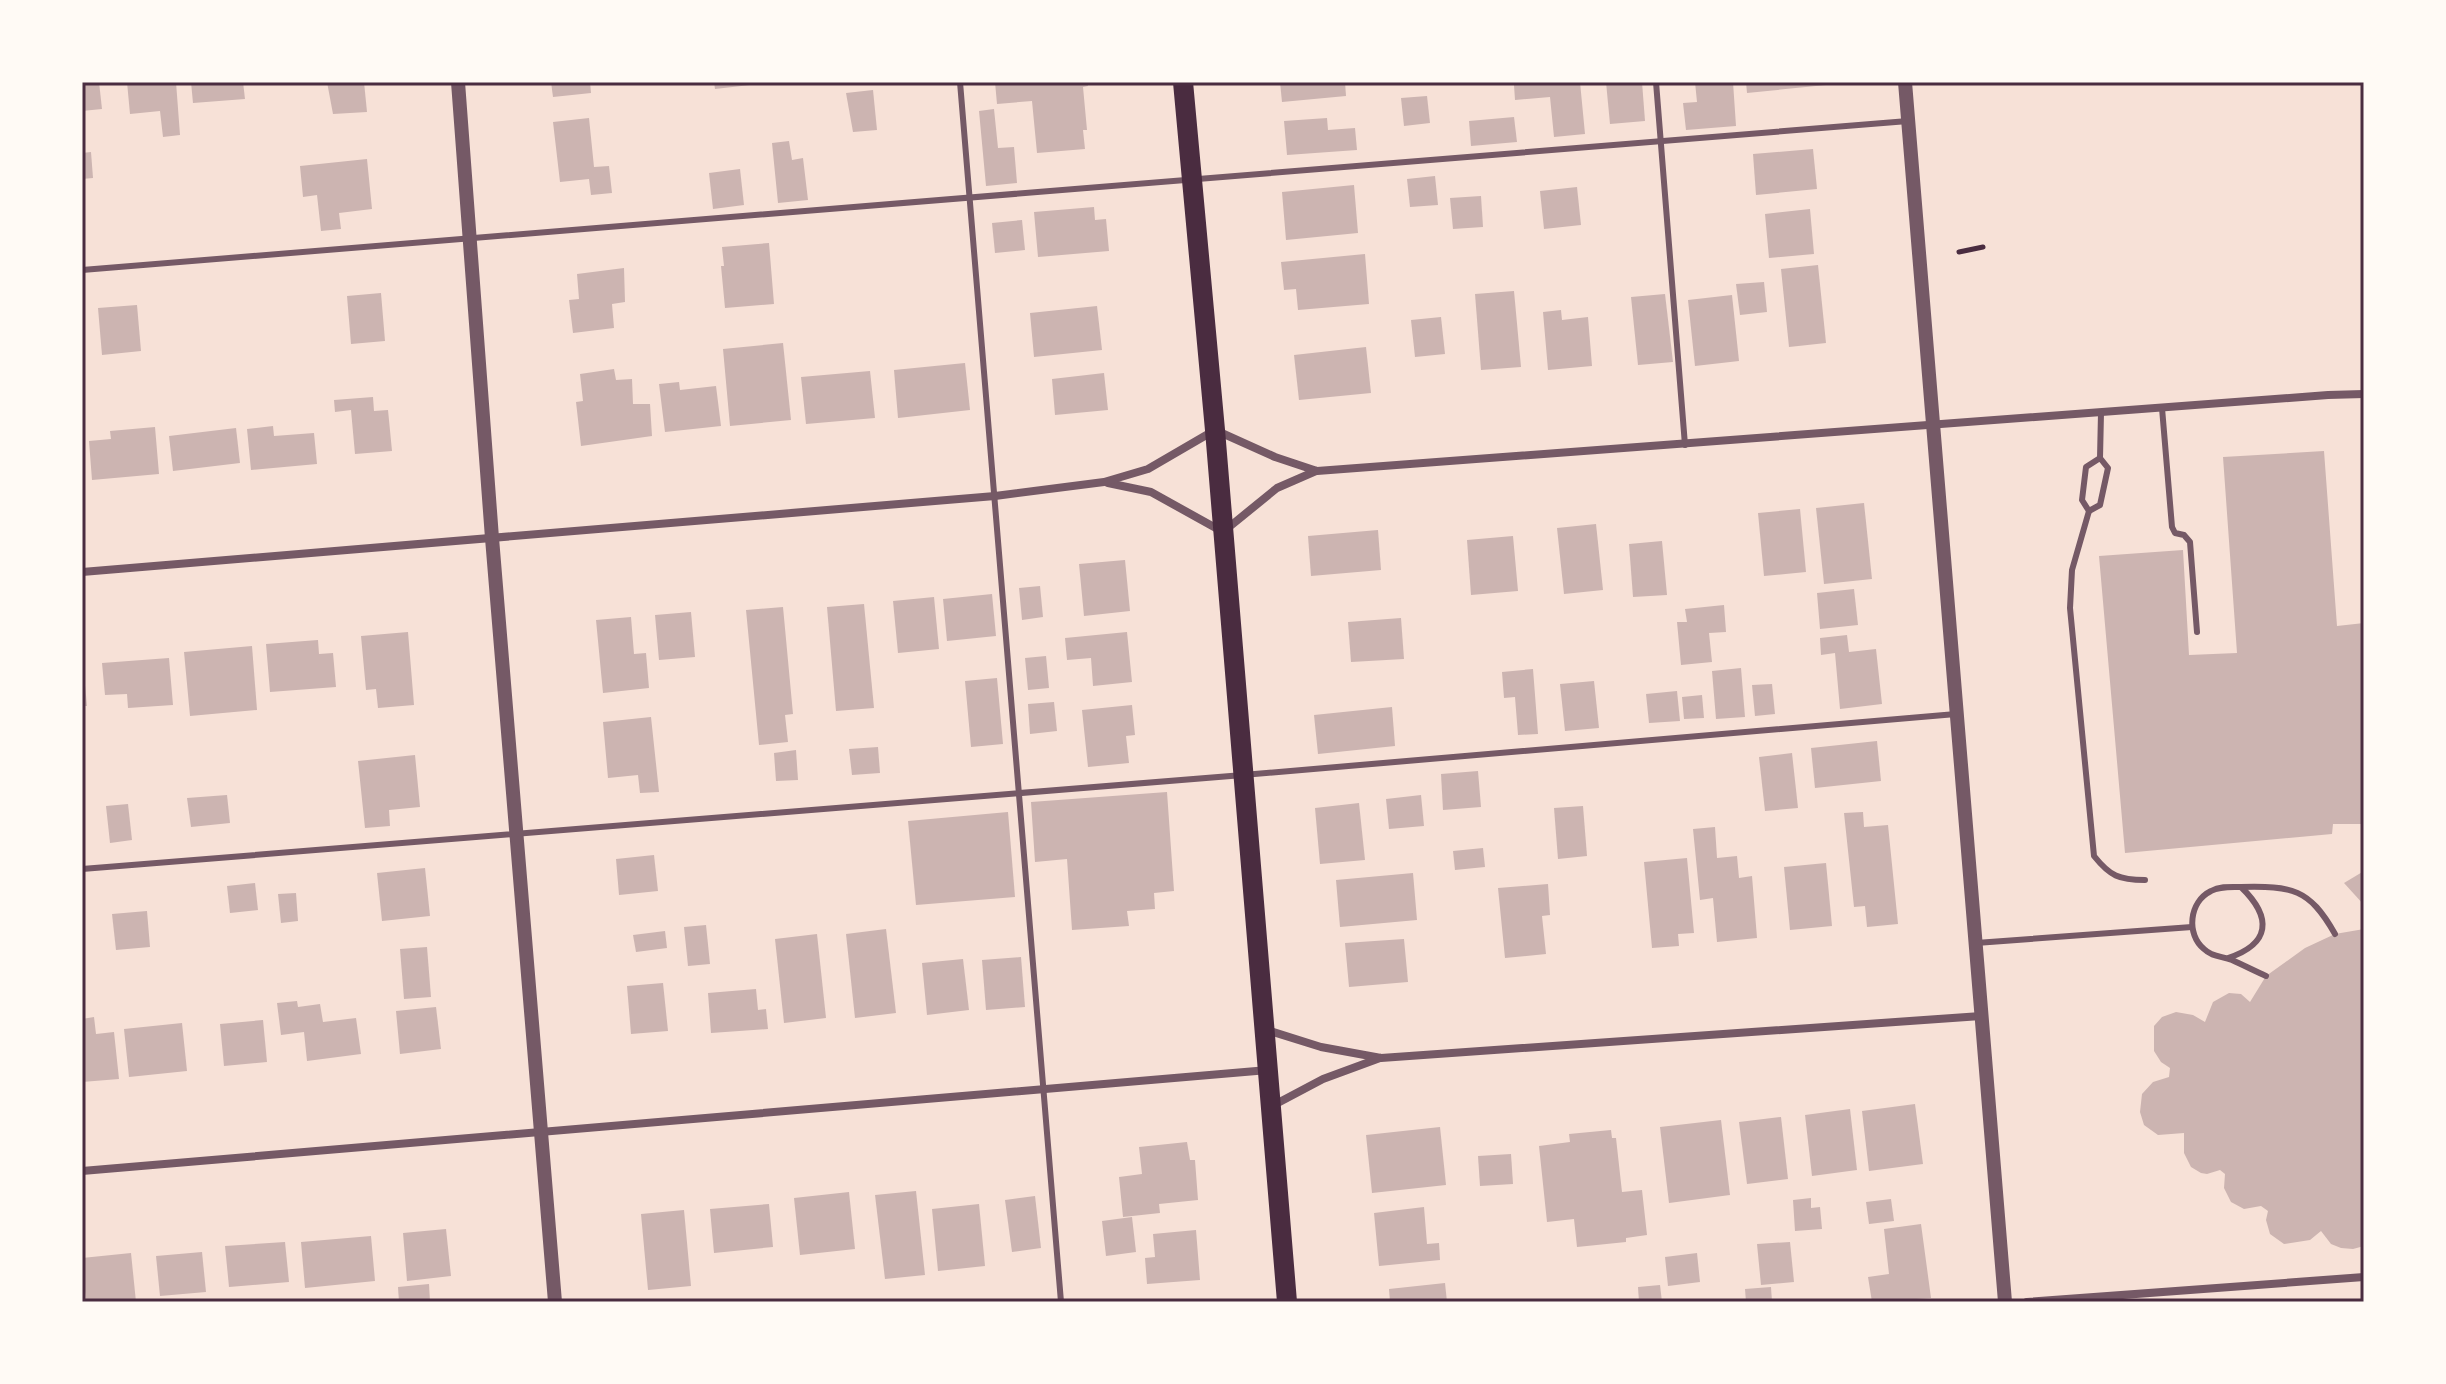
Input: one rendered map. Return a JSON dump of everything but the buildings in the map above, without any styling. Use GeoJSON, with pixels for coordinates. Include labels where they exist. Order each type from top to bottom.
{"type":"FeatureCollection","features":[{"type":"Feature","properties":{"kind":"main road"},"geometry":{"type":"LineString","coordinates":[[1183,82],[1287,1302]]}},
{"type":"Feature","properties":{"kind":"street"},"geometry":{"type":"LineString","coordinates":[[458,82],[555,1302]]}},
{"type":"Feature","properties":{"kind":"street"},"geometry":{"type":"LineString","coordinates":[[1905,82],[2005,1302]]}},
{"type":"Feature","properties":{"kind":"street"},"geometry":{"type":"LineString","coordinates":[[1104,482],[1151,492],[1223,532],[1277,488],[1317,471],[2364,394]]}},
{"type":"Feature","properties":{"kind":"street"},"geometry":{"type":"LineString","coordinates":[[82,572],[995,496],[1104,482],[1148,469],[1215,430],[1275,457],[1317,471]]}},
{"type":"Feature","properties":{"kind":"street"},"geometry":{"type":"LineString","coordinates":[[1264,1029],[1321,1047],[1381,1058],[1981,1016]]}},
{"type":"Feature","properties":{"kind":"street"},"geometry":{"type":"LineString","coordinates":[[1271,1107],[1323,1079],[1381,1058]]}},
{"type":"Feature","properties":{"kind":"street"},"geometry":{"type":"LineString","coordinates":[[82,1171],[1268,1070]]}},
{"type":"Feature","properties":{"kind":"street"},"geometry":{"type":"LineString","coordinates":[[2027,1302],[2364,1277]]}},
{"type":"Feature","properties":{"kind":"lane"},"geometry":{"type":"LineString","coordinates":[[960,82],[1061,1302]]}},
{"type":"Feature","properties":{"kind":"lane"},"geometry":{"type":"LineString","coordinates":[[1656,82],[1685,445]]}},
{"type":"Feature","properties":{"kind":"lane"},"geometry":{"type":"LineString","coordinates":[[82,270],[1908,121]]}},
{"type":"Feature","properties":{"kind":"lane"},"geometry":{"type":"LineString","coordinates":[[2162,408],[2172,527],[2175,533],[2184,535],[2190,542],[2197,632]]}},
{"type":"Feature","properties":{"kind":"lane"},"geometry":{"type":"LineString","coordinates":[[2101,413],[2100,458],[2108,468],[2100,505],[2089,511],[2072,570],[2070,608],[2094,856],[2107,871],[2126,880],[2145,880]]}},
{"type":"Feature","properties":{"kind":"lane"},"geometry":{"type":"LineString","coordinates":[[2089,511],[2082,500],[2086,467],[2100,458]]}},
{"type":"Feature","properties":{"kind":"lane"},"geometry":{"type":"LineString","coordinates":[[82,869],[1957,714]]}},
{"type":"Feature","properties":{"kind":"lane"},"geometry":{"type":"LineString","coordinates":[[2228,958],[2249,951],[2261,932],[2263,920],[2260,909],[2241,887]]}},
{"type":"Feature","properties":{"kind":"lane"},"geometry":{"type":"LineString","coordinates":[[2266,976],[2228,958],[2216,957],[2198,943],[2192,927],[2194,909],[2210,891],[2265,887],[2304,894],[2321,909],[2335,934]]}},
{"type":"Feature","properties":{"kind":"lane"},"geometry":{"type":"LineString","coordinates":[[1975,943],[2192,927]]}},
{"type":"Feature","properties":{"kind":"path"},"geometry":{"type":"LineString","coordinates":[[1959,252],[1983,247]]}}]}
